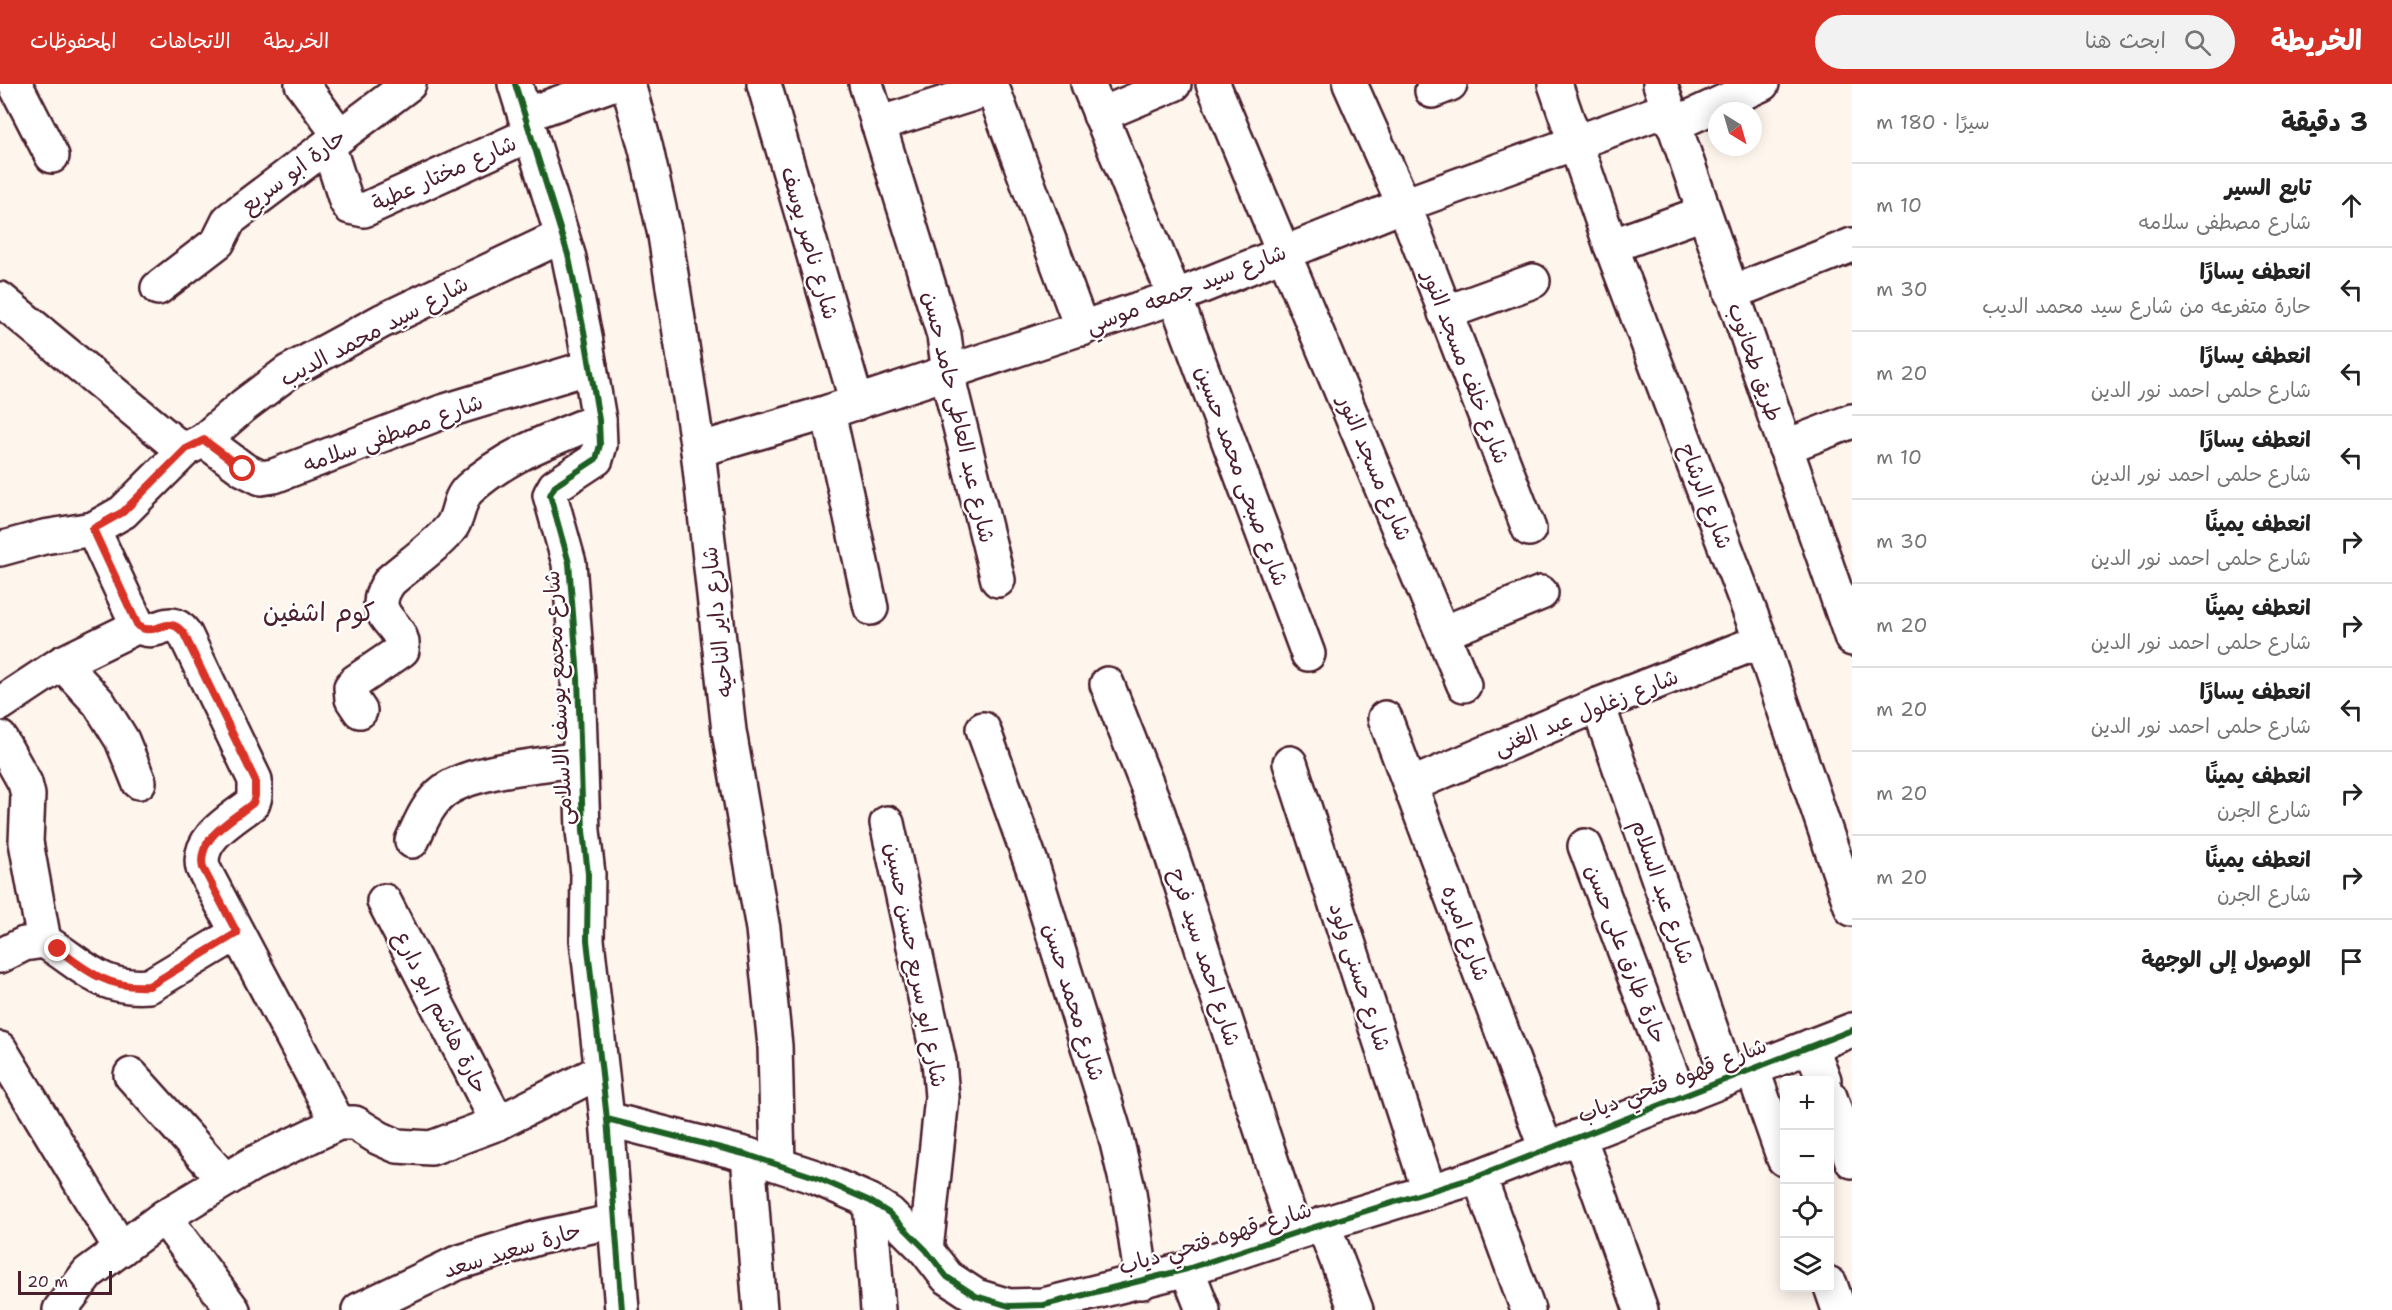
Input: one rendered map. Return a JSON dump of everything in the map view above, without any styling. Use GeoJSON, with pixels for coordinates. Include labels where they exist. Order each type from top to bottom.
{"type":"FeatureCollection","features":[{"type":"Feature","properties":{"kind":"street"},"geometry":{"type":"LineString","coordinates":[[15,84],[52,156]]}},
{"type":"Feature","properties":{"kind":"street"},"geometry":{"type":"LineString","coordinates":[[302,84],[334,141]]}},
{"type":"Feature","properties":{"kind":"street","name":"حارة ابو سريع"},"geometry":{"type":"LineString","coordinates":[[158,288],[218,242],[229,220],[409,84]]}},
{"type":"Feature","properties":{"kind":"street","name":"شارع مجمع يوسف الاسلامى"},"geometry":{"type":"LineString","coordinates":[[515,84],[562,236],[584,331],[599,420],[600,445],[596,459],[555,486],[550,495],[569,563],[578,678],[583,831],[588,874],[587,940],[607,1119],[622,1310]]}},
{"type":"Feature","properties":{"kind":"street"},"geometry":{"type":"LineString","coordinates":[[528,124],[612,84]]}},
{"type":"Feature","properties":{"kind":"street","name":"شارع داير الناحيه"},"geometry":{"type":"LineString","coordinates":[[628,84],[646,149],[665,236],[699,450],[729,731],[763,929],[775,1046],[763,1159],[760,1310]]}},
{"type":"Feature","properties":{"kind":"street","name":"شارع ناصر يوسف"},"geometry":{"type":"LineString","coordinates":[[764,84],[842,408],[871,608]]}},
{"type":"Feature","properties":{"kind":"street","name":"شارع عبد العاطى حامد حسن"},"geometry":{"type":"LineString","coordinates":[[866,84],[944,335],[951,390],[998,580]]}},
{"type":"Feature","properties":{"kind":"street","name":"شارع صبحى محمد حسين"},"geometry":{"type":"LineString","coordinates":[[1088,84],[1175,297],[1308,654]]}},
{"type":"Feature","properties":{"kind":"street"},"geometry":{"type":"LineString","coordinates":[[1100,115],[1174,84]]}},
{"type":"Feature","properties":{"kind":"street","name":"شارع مسجد النور"},"geometry":{"type":"LineString","coordinates":[[1213,84],[1464,685]]}},
{"type":"Feature","properties":{"kind":"street","name":"شارع خلف مسجد النور"},"geometry":{"type":"LineString","coordinates":[[1350,84],[1404,205],[1529,529]]}},
{"type":"Feature","properties":{"kind":"street","name":"شارع الرشاح"},"geometry":{"type":"LineString","coordinates":[[1555,84],[1611,246],[1761,641],[1852,909]]}},
{"type":"Feature","properties":{"kind":"street","name":"شارع سيد جمعه موسي"},"geometry":{"type":"LineString","coordinates":[[699,450],[842,408],[1175,297],[1284,251],[1576,143],[1667,106],[1762,84]]}},
{"type":"Feature","properties":{"kind":"street"},"geometry":{"type":"LineString","coordinates":[[878,124],[992,86],[1082,329]]}},
{"type":"Feature","properties":{"kind":"street","name":"طريق طحانوب"},"geometry":{"type":"LineString","coordinates":[[1667,106],[1852,639]]}},
{"type":"Feature","properties":{"kind":"street","name":"شارع مختار عطية"},"geometry":{"type":"LineString","coordinates":[[334,141],[346,201],[350,207],[364,210],[528,124]]}},
{"type":"Feature","properties":{"kind":"street"},"geometry":{"type":"LineString","coordinates":[[1611,246],[1703,213]]}},
{"type":"Feature","properties":{"kind":"street","name":"شارع سيد محمد الديب"},"geometry":{"type":"LineString","coordinates":[[93,529],[123,512],[195,444],[288,372],[382,321],[562,236]]}},
{"type":"Feature","properties":{"kind":"street"},"geometry":{"type":"LineString","coordinates":[[1731,293],[1852,245]]}},
{"type":"Feature","properties":{"kind":"street"},"geometry":{"type":"LineString","coordinates":[[1445,313],[1533,281]]}},
{"type":"Feature","properties":{"kind":"street"},"geometry":{"type":"LineString","coordinates":[[0,299],[175,444],[195,444]]}},
{"type":"Feature","properties":{"kind":"street","name":"شارع مصطفى سلامه"},"geometry":{"type":"LineString","coordinates":[[195,444],[261,478],[274,476],[442,412],[590,367]]}},
{"type":"Feature","properties":{"kind":"street"},"geometry":{"type":"LineString","coordinates":[[360,711],[352,699],[351,687],[402,650],[403,644],[380,604],[382,591],[390,581],[453,525],[460,501],[469,489],[505,463],[534,447],[599,420]]}},
{"type":"Feature","properties":{"kind":"street"},"geometry":{"type":"LineString","coordinates":[[1785,447],[1852,421]]}},
{"type":"Feature","properties":{"kind":"street"},"geometry":{"type":"LineString","coordinates":[[0,547],[93,529],[138,626]]}},
{"type":"Feature","properties":{"kind":"street"},"geometry":{"type":"LineString","coordinates":[[1443,633],[1541,593]]}},
{"type":"Feature","properties":{"kind":"street"},"geometry":{"type":"LineString","coordinates":[[0,704],[62,663],[138,626],[151,630],[170,624],[180,629],[255,780],[253,803],[207,840],[201,859],[203,868],[338,1122]]}},
{"type":"Feature","properties":{"kind":"street","name":"شارع زغلول عبد الغنى"},"geometry":{"type":"LineString","coordinates":[[1411,785],[1598,705],[1761,641]]}},
{"type":"Feature","properties":{"kind":"street"},"geometry":{"type":"LineString","coordinates":[[62,663],[99,703],[122,740],[139,782]]}},
{"type":"Feature","properties":{"kind":"street","name":"شارع احمد سيد فرح"},"geometry":{"type":"LineString","coordinates":[[1107,684],[1158,813],[1309,1228],[1356,1310]]}},
{"type":"Feature","properties":{"kind":"street","name":"شارع عبد السلام"},"geometry":{"type":"LineString","coordinates":[[1598,705],[1740,1073],[1780,1149]]}},
{"type":"Feature","properties":{"kind":"street","name":"شارع اميره"},"geometry":{"type":"LineString","coordinates":[[1385,718],[1546,1149]]}},
{"type":"Feature","properties":{"kind":"street","name":"شارع محمد حسن"},"geometry":{"type":"LineString","coordinates":[[983,729],[1033,868],[1115,1134],[1129,1193],[1142,1282]]}},
{"type":"Feature","properties":{"kind":"street"},"geometry":{"type":"LineString","coordinates":[[0,738],[25,783],[28,795],[26,842],[44,941]]}},
{"type":"Feature","properties":{"kind":"street"},"geometry":{"type":"LineString","coordinates":[[412,841],[429,806],[443,791],[466,778],[580,759]]}},
{"type":"Feature","properties":{"kind":"street","name":"شارع حسنى ولود"},"geometry":{"type":"LineString","coordinates":[[1290,763],[1430,1191]]}},
{"type":"Feature","properties":{"kind":"street","name":"شارع ابو سريع حسن حسين"},"geometry":{"type":"LineString","coordinates":[[887,823],[939,1061],[941,1115],[926,1250]]}},
{"type":"Feature","properties":{"kind":"street","name":"حارة طارق على حسن"},"geometry":{"type":"LineString","coordinates":[[1585,846],[1680,1097]]}},
{"type":"Feature","properties":{"kind":"street","name":"حارة هاشم ابو دارع"},"geometry":{"type":"LineString","coordinates":[[384,901],[498,1123]]}},
{"type":"Feature","properties":{"kind":"street"},"geometry":{"type":"LineString","coordinates":[[0,956],[24,944],[44,941],[95,976],[135,987],[149,986],[237,933]]}},
{"type":"Feature","properties":{"kind":"street","name":"شارع قهوه فتحي دياب"},"geometry":{"type":"LineString","coordinates":[[607,1119],[763,1159],[815,1177],[870,1201],[888,1213],[926,1250],[947,1277],[976,1296],[1010,1306],[1044,1305],[1082,1302],[1309,1228],[1479,1176],[1852,1030]]}},
{"type":"Feature","properties":{"kind":"street"},"geometry":{"type":"LineString","coordinates":[[1811,1046],[1822,1076]]}},
{"type":"Feature","properties":{"kind":"street"},"geometry":{"type":"LineString","coordinates":[[0,1049],[9,1087],[121,1249]]}},
{"type":"Feature","properties":{"kind":"street"},"geometry":{"type":"LineString","coordinates":[[60,1310],[88,1273],[164,1217],[252,1164],[338,1122],[355,1123],[397,1146],[431,1148],[498,1123],[601,1071]]}},
{"type":"Feature","properties":{"kind":"street"},"geometry":{"type":"LineString","coordinates":[[131,1075],[225,1180]]}},
{"type":"Feature","properties":{"kind":"street"},"geometry":{"type":"LineString","coordinates":[[1834,1109],[1852,1161]]}},
{"type":"Feature","properties":{"kind":"street"},"geometry":{"type":"LineString","coordinates":[[1579,1136],[1641,1310]]}},
{"type":"Feature","properties":{"kind":"street"},"geometry":{"type":"LineString","coordinates":[[1479,1176],[1528,1310]]}},
{"type":"Feature","properties":{"kind":"street"},"geometry":{"type":"LineString","coordinates":[[870,1201],[878,1310]]}},
{"type":"Feature","properties":{"kind":"street"},"geometry":{"type":"LineString","coordinates":[[164,1217],[233,1310]]}},
{"type":"Feature","properties":{"kind":"street","name":"حارة سعيد سعد"},"geometry":{"type":"LineString","coordinates":[[359,1310],[458,1263],[537,1238],[615,1221]]}},
{"type":"Feature","properties":{"kind":"street"},"geometry":{"type":"LineString","coordinates":[[1187,1269],[1203,1310]]}},
{"type":"Feature","properties":{"kind":"street"},"geometry":{"type":"LineString","coordinates":[[1833,1292],[1839,1310]]}},
{"type":"Feature","properties":{"kind":"cycle path"},"geometry":{"type":"LineString","coordinates":[[515,84],[569,258],[599,420],[600,445],[596,459],[555,486],[550,495],[569,563],[578,678],[583,831],[588,874],[587,940],[607,1119],[622,1310]]}},
{"type":"Feature","properties":{"kind":"cycle path"},"geometry":{"type":"LineString","coordinates":[[607,1119],[748,1155],[815,1177],[870,1201],[889,1213],[926,1250],[947,1277],[976,1296],[1009,1306],[1044,1305],[1187,1269],[1479,1176],[1852,1030]]}},
{"type":"Feature","properties":{"kind":"district","name":"كوم اشفين"},"geometry":{"type":"Point","coordinates":[319,611]}},
{"type":"Feature","properties":{"kind":"route"},"geometry":{"type":"LineString","coordinates":[[58,949],[95,976],[115,984],[135,987],[149,986],[237,933],[203,868],[201,859],[207,840],[253,803],[255,780],[184,634],[175,625],[170,624],[151,630],[143,630],[138,626],[93,529],[123,512],[186,449],[204,440],[243,469]]}}]}
